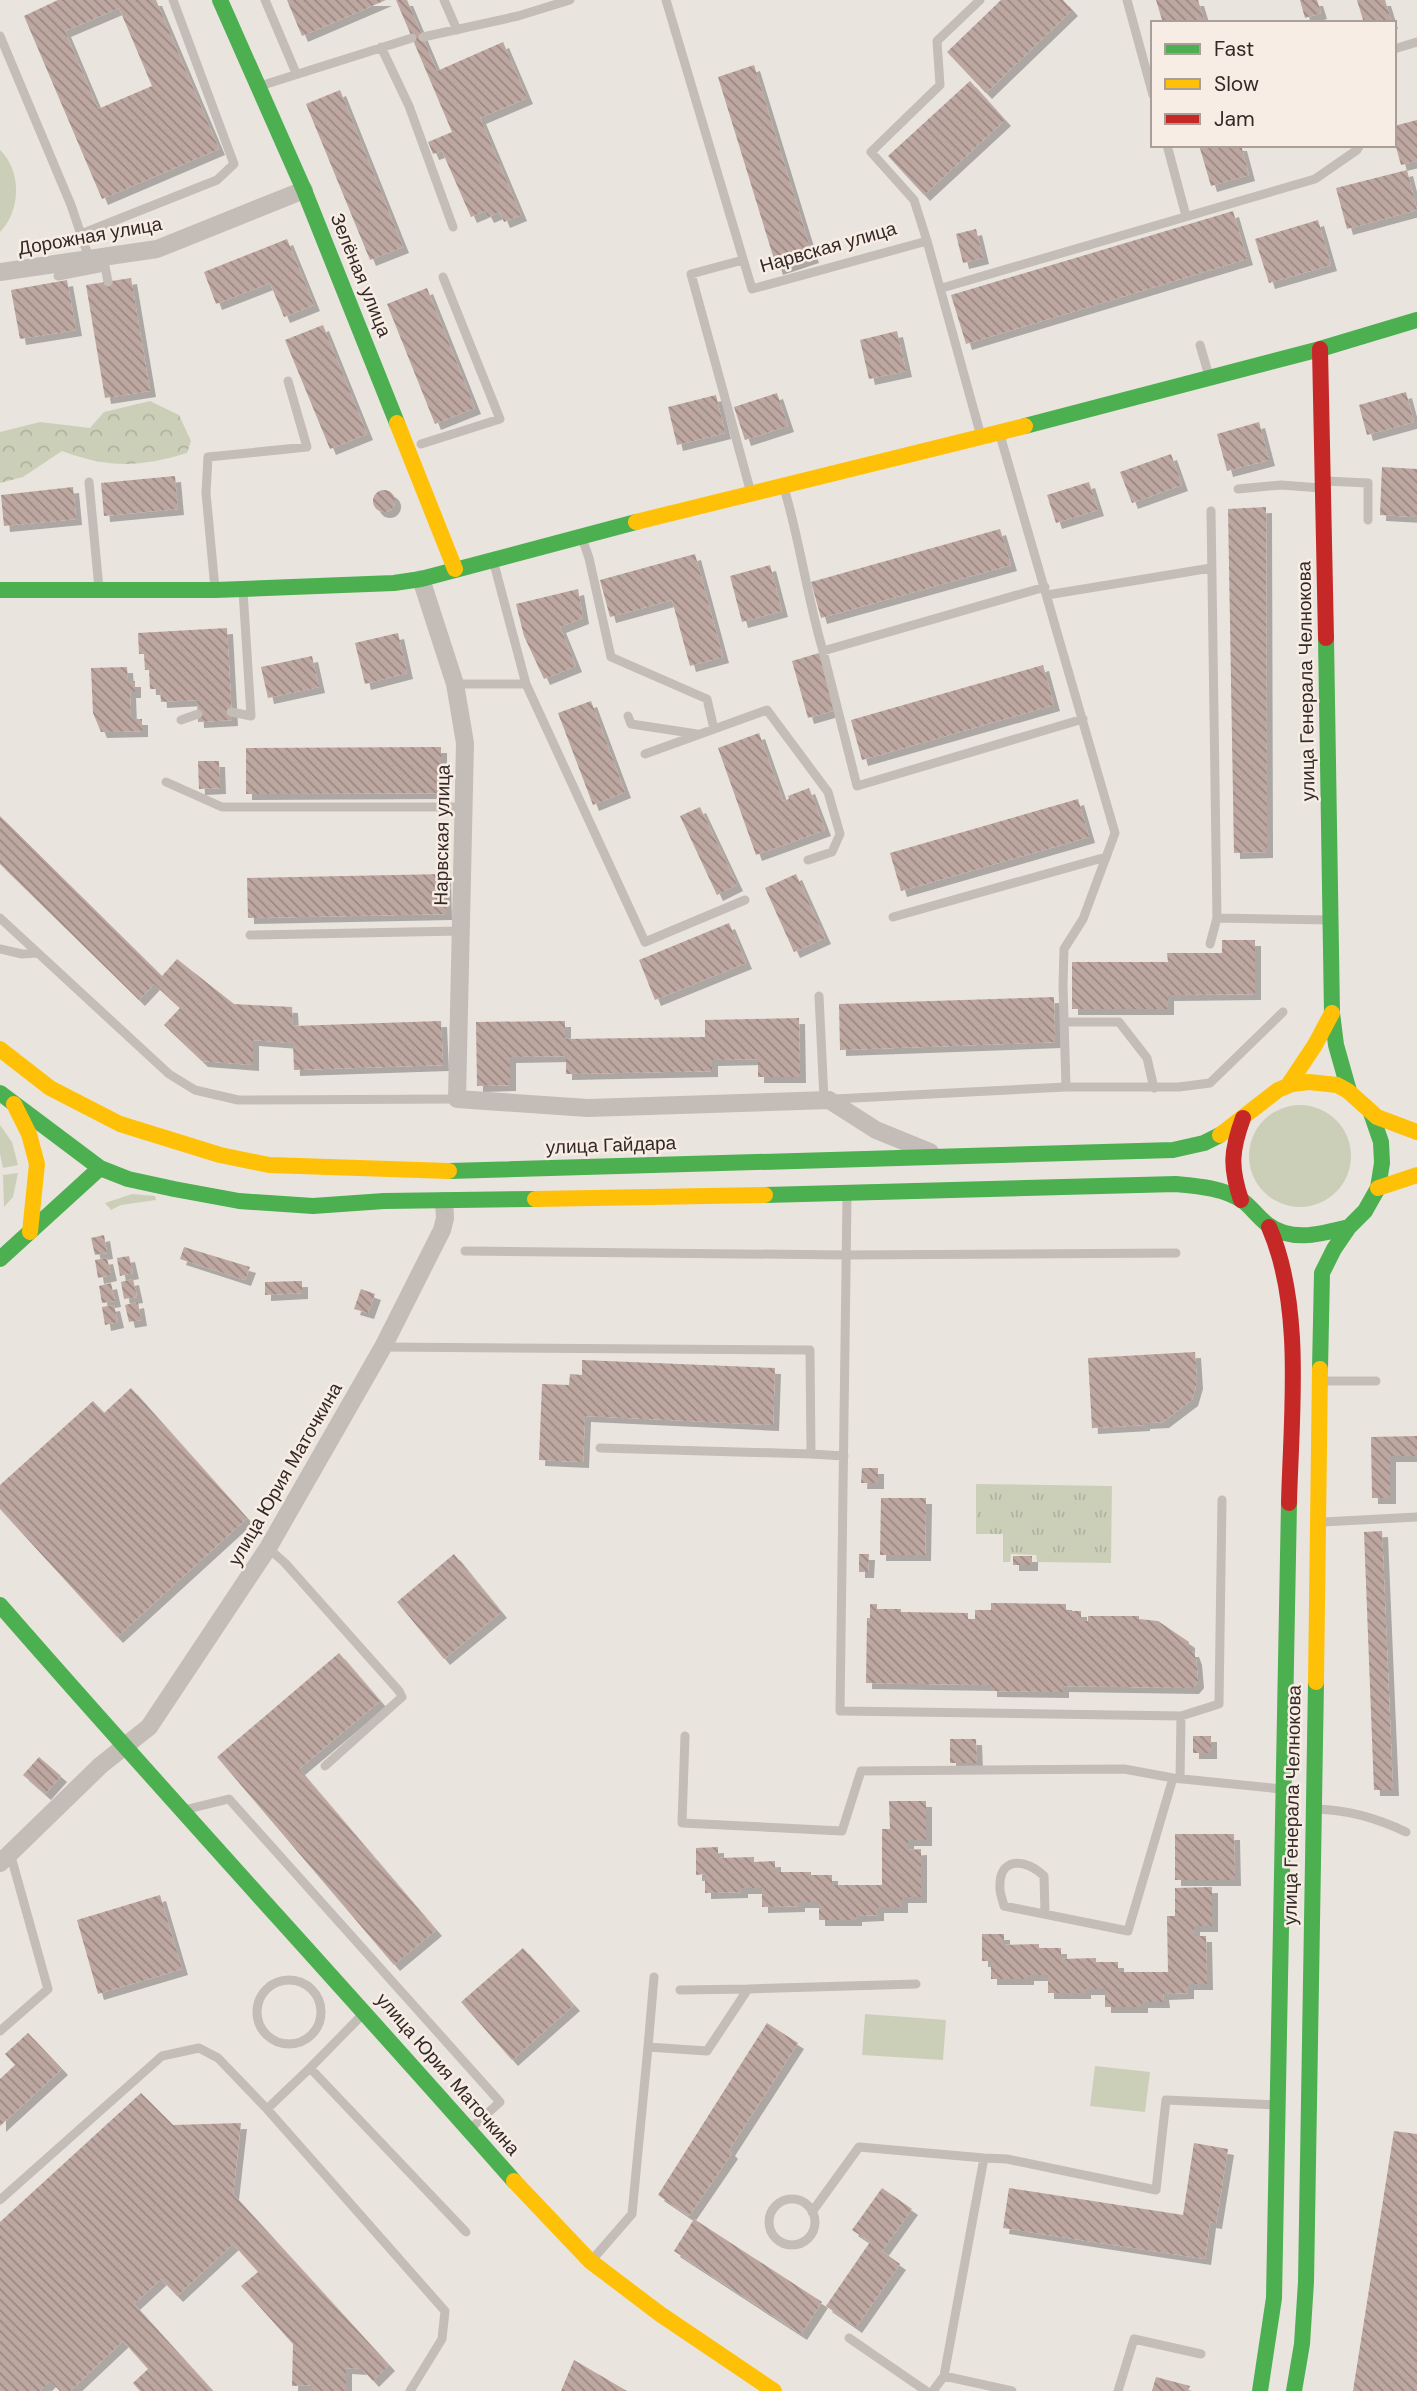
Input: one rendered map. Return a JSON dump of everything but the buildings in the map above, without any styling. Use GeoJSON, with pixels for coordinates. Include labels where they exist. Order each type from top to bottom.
{"type":"FeatureCollection","features":[{"type":"Feature","properties":{"kind":"main road","name":"Зелёная улица"},"geometry":{"type":"LineString","coordinates":[[220,0],[304,190],[455,569]]}},
{"type":"Feature","properties":{"kind":"main road"},"geometry":{"type":"LineString","coordinates":[[0,590],[215,590],[394,583],[421,579],[982,438],[1320,349],[1417,320]]}},
{"type":"Feature","properties":{"kind":"main road","name":"улица Генерала Челнокова"},"geometry":{"type":"LineString","coordinates":[[1320,349],[1332,1013],[1336,1045],[1349,1091]]}},
{"type":"Feature","properties":{"kind":"main road","name":"улица Генерала Челнокова"},"geometry":{"type":"LineString","coordinates":[[1289,1084],[1332,1013]]}},
{"type":"Feature","properties":{"kind":"main road","name":"улица Гайдара"},"geometry":{"type":"LineString","coordinates":[[0,1049],[50,1088],[118,1130],[220,1156],[269,1165],[325,1168],[453,1171],[1173,1150],[1213,1140],[1272,1092],[1289,1084]]}},
{"type":"Feature","properties":{"kind":"main road"},"geometry":{"type":"LineString","coordinates":[[1289,1084],[1332,1083],[1349,1091],[1371,1113],[1401,1128],[1417,1132]]}},
{"type":"Feature","properties":{"kind":"main road","name":"улица Гайдара"},"geometry":{"type":"LineString","coordinates":[[0,1093],[128,1179],[276,1205],[847,1193],[1154,1183],[1192,1184],[1221,1191],[1241,1200],[1269,1227],[1289,1236],[1317,1236],[1349,1227]]}},
{"type":"Feature","properties":{"kind":"main road"},"geometry":{"type":"LineString","coordinates":[[14,1104],[29,1134],[37,1164],[30,1232]]}},
{"type":"Feature","properties":{"kind":"main road"},"geometry":{"type":"LineString","coordinates":[[1349,1227],[1365,1211],[1378,1188],[1381,1142],[1371,1113]]}},
{"type":"Feature","properties":{"kind":"main road","name":"улица Гайдара"},"geometry":{"type":"LineString","coordinates":[[1241,1200],[1231,1170],[1232,1145],[1243,1118]]}},
{"type":"Feature","properties":{"kind":"main road"},"geometry":{"type":"LineString","coordinates":[[0,1259],[102,1162]]}},
{"type":"Feature","properties":{"kind":"main road"},"geometry":{"type":"LineString","coordinates":[[1378,1188],[1417,1175]]}},
{"type":"Feature","properties":{"kind":"main road","name":"улица Генерала Челнокова"},"geometry":{"type":"LineString","coordinates":[[1260,2391],[1274,2298],[1292,1342],[1286,1274],[1280,1250],[1269,1227]]}},
{"type":"Feature","properties":{"kind":"main road","name":"улица Генерала Челнокова"},"geometry":{"type":"LineString","coordinates":[[1294,2391],[1302,2344],[1306,2282],[1322,1273],[1349,1227]]}},
{"type":"Feature","properties":{"kind":"main road","name":"улица Юрия Маточкина"},"geometry":{"type":"LineString","coordinates":[[0,1605],[182,1811],[317,1978],[365,2012],[533,2203],[590,2262],[660,2314],[774,2391]]}},
{"type":"Feature","properties":{"kind":"main road"},"geometry":{"type":"LineString","coordinates":[[1279,2086],[1287,2105],[1298,2106],[1308,2099]]}},
{"type":"Feature","properties":{"kind":"street","name":"Дорожная улица"},"geometry":{"type":"LineString","coordinates":[[0,272],[99,260],[158,249],[304,190]]}},
{"type":"Feature","properties":{"kind":"street","name":"Нарвская улица"},"geometry":{"type":"LineString","coordinates":[[421,579],[455,684],[466,743],[457,1099]]}},
{"type":"Feature","properties":{"kind":"street"},"geometry":{"type":"LineString","coordinates":[[457,1099],[588,1108],[827,1100],[876,1130],[947,1158]]}},
{"type":"Feature","properties":{"kind":"street","name":"улица Юрия Маточкина"},"geometry":{"type":"LineString","coordinates":[[5,1858],[97,1768],[149,1727],[268,1548],[383,1347],[442,1230],[445,1218],[444,1201]]}},
{"type":"Feature","properties":{"kind":"lane"},"geometry":{"type":"LineString","coordinates":[[81,234],[217,180],[234,164],[173,0]]}},
{"type":"Feature","properties":{"kind":"lane"},"geometry":{"type":"LineString","coordinates":[[265,0],[296,73]]}},
{"type":"Feature","properties":{"kind":"lane"},"geometry":{"type":"LineString","coordinates":[[444,0],[457,30]]}},
{"type":"Feature","properties":{"kind":"lane"},"geometry":{"type":"LineString","coordinates":[[423,37],[518,16],[570,0]]}},
{"type":"Feature","properties":{"kind":"lane","name":"Нарвская улица"},"geometry":{"type":"LineString","coordinates":[[666,0],[752,289],[927,241],[982,438]]}},
{"type":"Feature","properties":{"kind":"lane"},"geometry":{"type":"LineString","coordinates":[[927,241],[914,200],[871,152],[940,85],[937,41],[980,0]]}},
{"type":"Feature","properties":{"kind":"lane"},"geometry":{"type":"LineString","coordinates":[[1127,0],[1151,88]]}},
{"type":"Feature","properties":{"kind":"lane"},"geometry":{"type":"LineString","coordinates":[[0,36],[72,205],[81,234],[99,260],[108,282]]}},
{"type":"Feature","properties":{"kind":"lane"},"geometry":{"type":"LineString","coordinates":[[258,86],[412,38]]}},
{"type":"Feature","properties":{"kind":"lane"},"geometry":{"type":"LineString","coordinates":[[1396,48],[1417,42]]}},
{"type":"Feature","properties":{"kind":"lane"},"geometry":{"type":"LineString","coordinates":[[381,47],[409,106],[453,227]]}},
{"type":"Feature","properties":{"kind":"lane"},"geometry":{"type":"LineString","coordinates":[[1168,147],[1186,216]]}},
{"type":"Feature","properties":{"kind":"lane"},"geometry":{"type":"LineString","coordinates":[[942,288],[1315,179],[1359,147]]}},
{"type":"Feature","properties":{"kind":"lane"},"geometry":{"type":"LineString","coordinates":[[58,276],[99,260]]}},
{"type":"Feature","properties":{"kind":"lane"},"geometry":{"type":"LineString","coordinates":[[743,260],[691,274],[752,495]]}},
{"type":"Feature","properties":{"kind":"lane"},"geometry":{"type":"LineString","coordinates":[[421,444],[500,419],[443,277]]}},
{"type":"Feature","properties":{"kind":"lane"},"geometry":{"type":"LineString","coordinates":[[1200,345],[1209,378]]}},
{"type":"Feature","properties":{"kind":"lane"},"geometry":{"type":"LineString","coordinates":[[215,590],[206,493],[208,457],[307,447],[288,381]]}},
{"type":"Feature","properties":{"kind":"lane"},"geometry":{"type":"LineString","coordinates":[[999,433],[1115,833],[1083,919],[1064,949],[1066,1087]]}},
{"type":"Feature","properties":{"kind":"lane"},"geometry":{"type":"LineString","coordinates":[[89,482],[99,590]]}},
{"type":"Feature","properties":{"kind":"lane"},"geometry":{"type":"LineString","coordinates":[[1238,489],[1368,483],[1368,520]]}},
{"type":"Feature","properties":{"kind":"lane"},"geometry":{"type":"LineString","coordinates":[[783,487],[790,508],[810,609],[857,786],[1083,719]]}},
{"type":"Feature","properties":{"kind":"lane"},"geometry":{"type":"LineString","coordinates":[[1210,944],[1217,918],[1211,511]]}},
{"type":"Feature","properties":{"kind":"lane"},"geometry":{"type":"LineString","coordinates":[[582,537],[611,657],[707,699],[714,729]]}},
{"type":"Feature","properties":{"kind":"lane"},"geometry":{"type":"LineString","coordinates":[[493,559],[526,684],[645,943],[745,900]]}},
{"type":"Feature","properties":{"kind":"lane"},"geometry":{"type":"LineString","coordinates":[[823,650],[1046,591],[1212,568]]}},
{"type":"Feature","properties":{"kind":"lane"},"geometry":{"type":"LineString","coordinates":[[231,712],[251,716],[243,589]]}},
{"type":"Feature","properties":{"kind":"lane"},"geometry":{"type":"LineString","coordinates":[[455,684],[526,684]]}},
{"type":"Feature","properties":{"kind":"lane"},"geometry":{"type":"LineString","coordinates":[[645,754],[767,710],[828,792],[840,834],[832,852],[808,860]]}},
{"type":"Feature","properties":{"kind":"lane"},"geometry":{"type":"LineString","coordinates":[[181,720],[198,714]]}},
{"type":"Feature","properties":{"kind":"lane"},"geometry":{"type":"LineString","coordinates":[[628,716],[631,724],[699,735]]}},
{"type":"Feature","properties":{"kind":"lane"},"geometry":{"type":"LineString","coordinates":[[166,782],[222,807],[464,807]]}},
{"type":"Feature","properties":{"kind":"lane"},"geometry":{"type":"LineString","coordinates":[[893,917],[1106,857]]}},
{"type":"Feature","properties":{"kind":"lane"},"geometry":{"type":"LineString","coordinates":[[0,918],[169,1074],[195,1090],[238,1100],[457,1099]]}},
{"type":"Feature","properties":{"kind":"lane"},"geometry":{"type":"LineString","coordinates":[[1217,918],[1332,920]]}},
{"type":"Feature","properties":{"kind":"lane"},"geometry":{"type":"LineString","coordinates":[[250,935],[461,931]]}},
{"type":"Feature","properties":{"kind":"lane"},"geometry":{"type":"LineString","coordinates":[[0,949],[22,954],[36,953]]}},
{"type":"Feature","properties":{"kind":"lane"},"geometry":{"type":"LineString","coordinates":[[819,996],[827,1100],[1066,1087],[1154,1088],[1210,1083],[1283,1012]]}},
{"type":"Feature","properties":{"kind":"lane"},"geometry":{"type":"LineString","coordinates":[[1064,1022],[1119,1021],[1147,1058],[1154,1088]]}},
{"type":"Feature","properties":{"kind":"lane"},"geometry":{"type":"LineString","coordinates":[[847,1193],[840,1711],[1181,1716],[1219,1704],[1222,1500]]}},
{"type":"Feature","properties":{"kind":"lane"},"geometry":{"type":"LineString","coordinates":[[465,1251],[846,1255],[1176,1253]]}},
{"type":"Feature","properties":{"kind":"lane"},"geometry":{"type":"LineString","coordinates":[[383,1347],[810,1350],[811,1454]]}},
{"type":"Feature","properties":{"kind":"lane"},"geometry":{"type":"LineString","coordinates":[[1321,1381],[1376,1381]]}},
{"type":"Feature","properties":{"kind":"lane"},"geometry":{"type":"LineString","coordinates":[[600,1448],[844,1456]]}},
{"type":"Feature","properties":{"kind":"lane"},"geometry":{"type":"LineString","coordinates":[[1318,1522],[1417,1517]]}},
{"type":"Feature","properties":{"kind":"lane"},"geometry":{"type":"LineString","coordinates":[[268,1548],[285,1563],[402,1697],[325,1766]]}},
{"type":"Feature","properties":{"kind":"lane"},"geometry":{"type":"LineString","coordinates":[[1045,1914],[1044,1876],[1036,1867],[1023,1863],[1009,1864],[1003,1870],[1000,1889],[1004,1906],[1128,1931],[1177,1779],[1181,1716]]}},
{"type":"Feature","properties":{"kind":"lane"},"geometry":{"type":"LineString","coordinates":[[685,1736],[682,1823],[842,1831],[861,1771],[1124,1769],[1177,1779],[1283,1789]]}},
{"type":"Feature","properties":{"kind":"lane"},"geometry":{"type":"LineString","coordinates":[[182,1811],[229,1799],[238,1809],[500,2102],[469,2130]]}},
{"type":"Feature","properties":{"kind":"lane"},"geometry":{"type":"LineString","coordinates":[[1313,1809],[1342,1810],[1379,1819],[1406,1832]]}},
{"type":"Feature","properties":{"kind":"lane"},"geometry":{"type":"LineString","coordinates":[[0,2031],[48,1989],[5,1858]]}},
{"type":"Feature","properties":{"kind":"lane"},"geometry":{"type":"LineString","coordinates":[[590,2262],[632,2214],[654,1977]]}},
{"type":"Feature","properties":{"kind":"lane"},"geometry":{"type":"LineString","coordinates":[[317,1978],[316,1994],[320,2004],[318,2024],[313,2033],[305,2039],[285,2043],[267,2034],[258,2015],[258,2005],[269,1987],[278,1982],[299,1982],[317,1978]]}},
{"type":"Feature","properties":{"kind":"lane"},"geometry":{"type":"LineString","coordinates":[[680,1990],[916,1984]]}},
{"type":"Feature","properties":{"kind":"lane"},"geometry":{"type":"LineString","coordinates":[[648,2047],[707,2051],[748,1989]]}},
{"type":"Feature","properties":{"kind":"lane"},"geometry":{"type":"LineString","coordinates":[[267,2109],[365,2012]]}},
{"type":"Feature","properties":{"kind":"lane"},"geometry":{"type":"LineString","coordinates":[[0,2200],[162,2056],[199,2048],[218,2059],[267,2109],[445,2311],[442,2339],[410,2391]]}},
{"type":"Feature","properties":{"kind":"lane"},"geometry":{"type":"LineString","coordinates":[[310,2068],[466,2232]]}},
{"type":"Feature","properties":{"kind":"lane"},"geometry":{"type":"LineString","coordinates":[[813,2212],[859,2147],[1007,2159],[1156,2190],[1166,2100],[1278,2105]]}},
{"type":"Feature","properties":{"kind":"lane"},"geometry":{"type":"LineString","coordinates":[[933,2391],[944,2376],[984,2158]]}},
{"type":"Feature","properties":{"kind":"lane"},"geometry":{"type":"LineString","coordinates":[[793,2197],[810,2205],[813,2212],[816,2220],[813,2233],[801,2244],[781,2244],[769,2231],[769,2214],[781,2200],[793,2197]]}},
{"type":"Feature","properties":{"kind":"lane"},"geometry":{"type":"LineString","coordinates":[[849,2338],[926,2391]]}},
{"type":"Feature","properties":{"kind":"lane"},"geometry":{"type":"LineString","coordinates":[[1118,2391],[1134,2339],[1201,2354]]}},
{"type":"Feature","properties":{"kind":"lane"},"geometry":{"type":"LineString","coordinates":[[944,2376],[1012,2391]]}},
{"type":"Feature","properties":{"kind":"green space"},"geometry":{"type":"Polygon","coordinates":[[[0,150],[12,169],[16,191],[12,213],[0,232],[0,150]]]}},
{"type":"Feature","properties":{"kind":"green space"},"geometry":{"type":"Polygon","coordinates":[[[150,401],[179,415],[191,441],[187,453],[154,461],[125,464],[95,461],[62,451],[23,477],[0,483],[0,432],[40,422],[90,428],[104,412],[150,401]]]}},
{"type":"Feature","properties":{"kind":"green space"},"geometry":{"type":"Polygon","coordinates":[[[1300,1105],[1320,1108],[1343,1127],[1348,1136],[1351,1156],[1348,1176],[1329,1199],[1320,1204],[1300,1207],[1280,1204],[1257,1185],[1252,1176],[1249,1156],[1252,1136],[1271,1113],[1280,1108],[1300,1105]]]}},
{"type":"Feature","properties":{"kind":"green space"},"geometry":{"type":"Polygon","coordinates":[[[0,1125],[12,1142],[18,1165],[3,1168],[0,1125]]]}},
{"type":"Feature","properties":{"kind":"green space"},"geometry":{"type":"Polygon","coordinates":[[[18,1173],[13,1197],[4,1207],[3,1175],[18,1173]]]}},
{"type":"Feature","properties":{"kind":"green space"},"geometry":{"type":"Polygon","coordinates":[[[132,1194],[155,1196],[156,1200],[121,1205],[111,1210],[105,1203],[132,1194]]]}},
{"type":"Feature","properties":{"kind":"green space"},"geometry":{"type":"Polygon","coordinates":[[[976,1484],[1112,1486],[1111,1563],[1037,1562],[1036,1555],[1011,1554],[1010,1562],[1003,1562],[1003,1534],[976,1534],[976,1484]]]}},
{"type":"Feature","properties":{"kind":"green space"},"geometry":{"type":"Polygon","coordinates":[[[865,2014],[946,2020],[943,2060],[862,2055],[865,2014]]]}},
{"type":"Feature","properties":{"kind":"green space"},"geometry":{"type":"Polygon","coordinates":[[[1095,2066],[1150,2072],[1145,2112],[1090,2106],[1095,2066]]]}},
{"type":"Feature","properties":{"kind":"traffic: fast"},"geometry":{"type":"LineString","coordinates":[[220,0],[304,190],[397,423]]}},
{"type":"Feature","properties":{"kind":"traffic: fast"},"geometry":{"type":"LineString","coordinates":[[1025,426],[1320,349],[1417,320]]}},
{"type":"Feature","properties":{"kind":"traffic: fast"},"geometry":{"type":"LineString","coordinates":[[0,590],[215,590],[394,583],[421,579],[636,522]]}},
{"type":"Feature","properties":{"kind":"traffic: fast"},"geometry":{"type":"LineString","coordinates":[[1326,638],[1332,1013],[1336,1045],[1349,1091]]}},
{"type":"Feature","properties":{"kind":"traffic: fast"},"geometry":{"type":"LineString","coordinates":[[0,1093],[100,1168],[128,1179],[174,1189],[239,1201],[313,1206],[384,1201],[535,1199]]}},
{"type":"Feature","properties":{"kind":"traffic: fast"},"geometry":{"type":"LineString","coordinates":[[1320,1369],[1322,1273],[1334,1249],[1349,1227],[1365,1211],[1378,1188],[1382,1163],[1381,1142],[1371,1113]]}},
{"type":"Feature","properties":{"kind":"traffic: fast"},"geometry":{"type":"LineString","coordinates":[[449,1171],[1173,1150],[1204,1143],[1220,1135]]}},
{"type":"Feature","properties":{"kind":"traffic: fast"},"geometry":{"type":"LineString","coordinates":[[0,1259],[100,1168]]}},
{"type":"Feature","properties":{"kind":"traffic: fast"},"geometry":{"type":"LineString","coordinates":[[765,1195],[1176,1184],[1228,1193],[1246,1204],[1267,1224],[1286,1233],[1307,1235],[1349,1227]]}},
{"type":"Feature","properties":{"kind":"traffic: fast"},"geometry":{"type":"LineString","coordinates":[[1260,2391],[1274,2298],[1289,1503]]}},
{"type":"Feature","properties":{"kind":"traffic: fast"},"geometry":{"type":"LineString","coordinates":[[0,1605],[514,2181]]}},
{"type":"Feature","properties":{"kind":"traffic: fast"},"geometry":{"type":"LineString","coordinates":[[1294,2391],[1302,2344],[1306,2282],[1316,1682]]}},
{"type":"Feature","properties":{"kind":"traffic: slow"},"geometry":{"type":"LineString","coordinates":[[397,423],[455,569]]}},
{"type":"Feature","properties":{"kind":"traffic: slow"},"geometry":{"type":"LineString","coordinates":[[636,522],[1025,426]]}},
{"type":"Feature","properties":{"kind":"traffic: slow"},"geometry":{"type":"LineString","coordinates":[[1289,1084],[1332,1013]]}},
{"type":"Feature","properties":{"kind":"traffic: slow"},"geometry":{"type":"LineString","coordinates":[[0,1049],[50,1088],[120,1124],[220,1155],[269,1165],[449,1171]]}},
{"type":"Feature","properties":{"kind":"traffic: slow"},"geometry":{"type":"LineString","coordinates":[[1220,1135],[1278,1090],[1292,1084],[1309,1082],[1337,1085],[1348,1091],[1377,1117],[1417,1132]]}},
{"type":"Feature","properties":{"kind":"traffic: slow"},"geometry":{"type":"LineString","coordinates":[[14,1104],[29,1134],[37,1164],[30,1232]]}},
{"type":"Feature","properties":{"kind":"traffic: slow"},"geometry":{"type":"LineString","coordinates":[[1378,1188],[1417,1175]]}},
{"type":"Feature","properties":{"kind":"traffic: slow"},"geometry":{"type":"LineString","coordinates":[[535,1199],[765,1195]]}},
{"type":"Feature","properties":{"kind":"traffic: slow"},"geometry":{"type":"LineString","coordinates":[[1316,1682],[1320,1369]]}},
{"type":"Feature","properties":{"kind":"traffic: slow"},"geometry":{"type":"LineString","coordinates":[[514,2181],[590,2261],[660,2314],[774,2391]]}},
{"type":"Feature","properties":{"kind":"traffic: jam"},"geometry":{"type":"LineString","coordinates":[[1320,349],[1326,638]]}},
{"type":"Feature","properties":{"kind":"traffic: jam"},"geometry":{"type":"LineString","coordinates":[[1241,1200],[1233,1159],[1243,1118]]}},
{"type":"Feature","properties":{"kind":"traffic: jam"},"geometry":{"type":"LineString","coordinates":[[1269,1227],[1280,1258],[1291,1327],[1293,1399],[1289,1503]]}}]}
